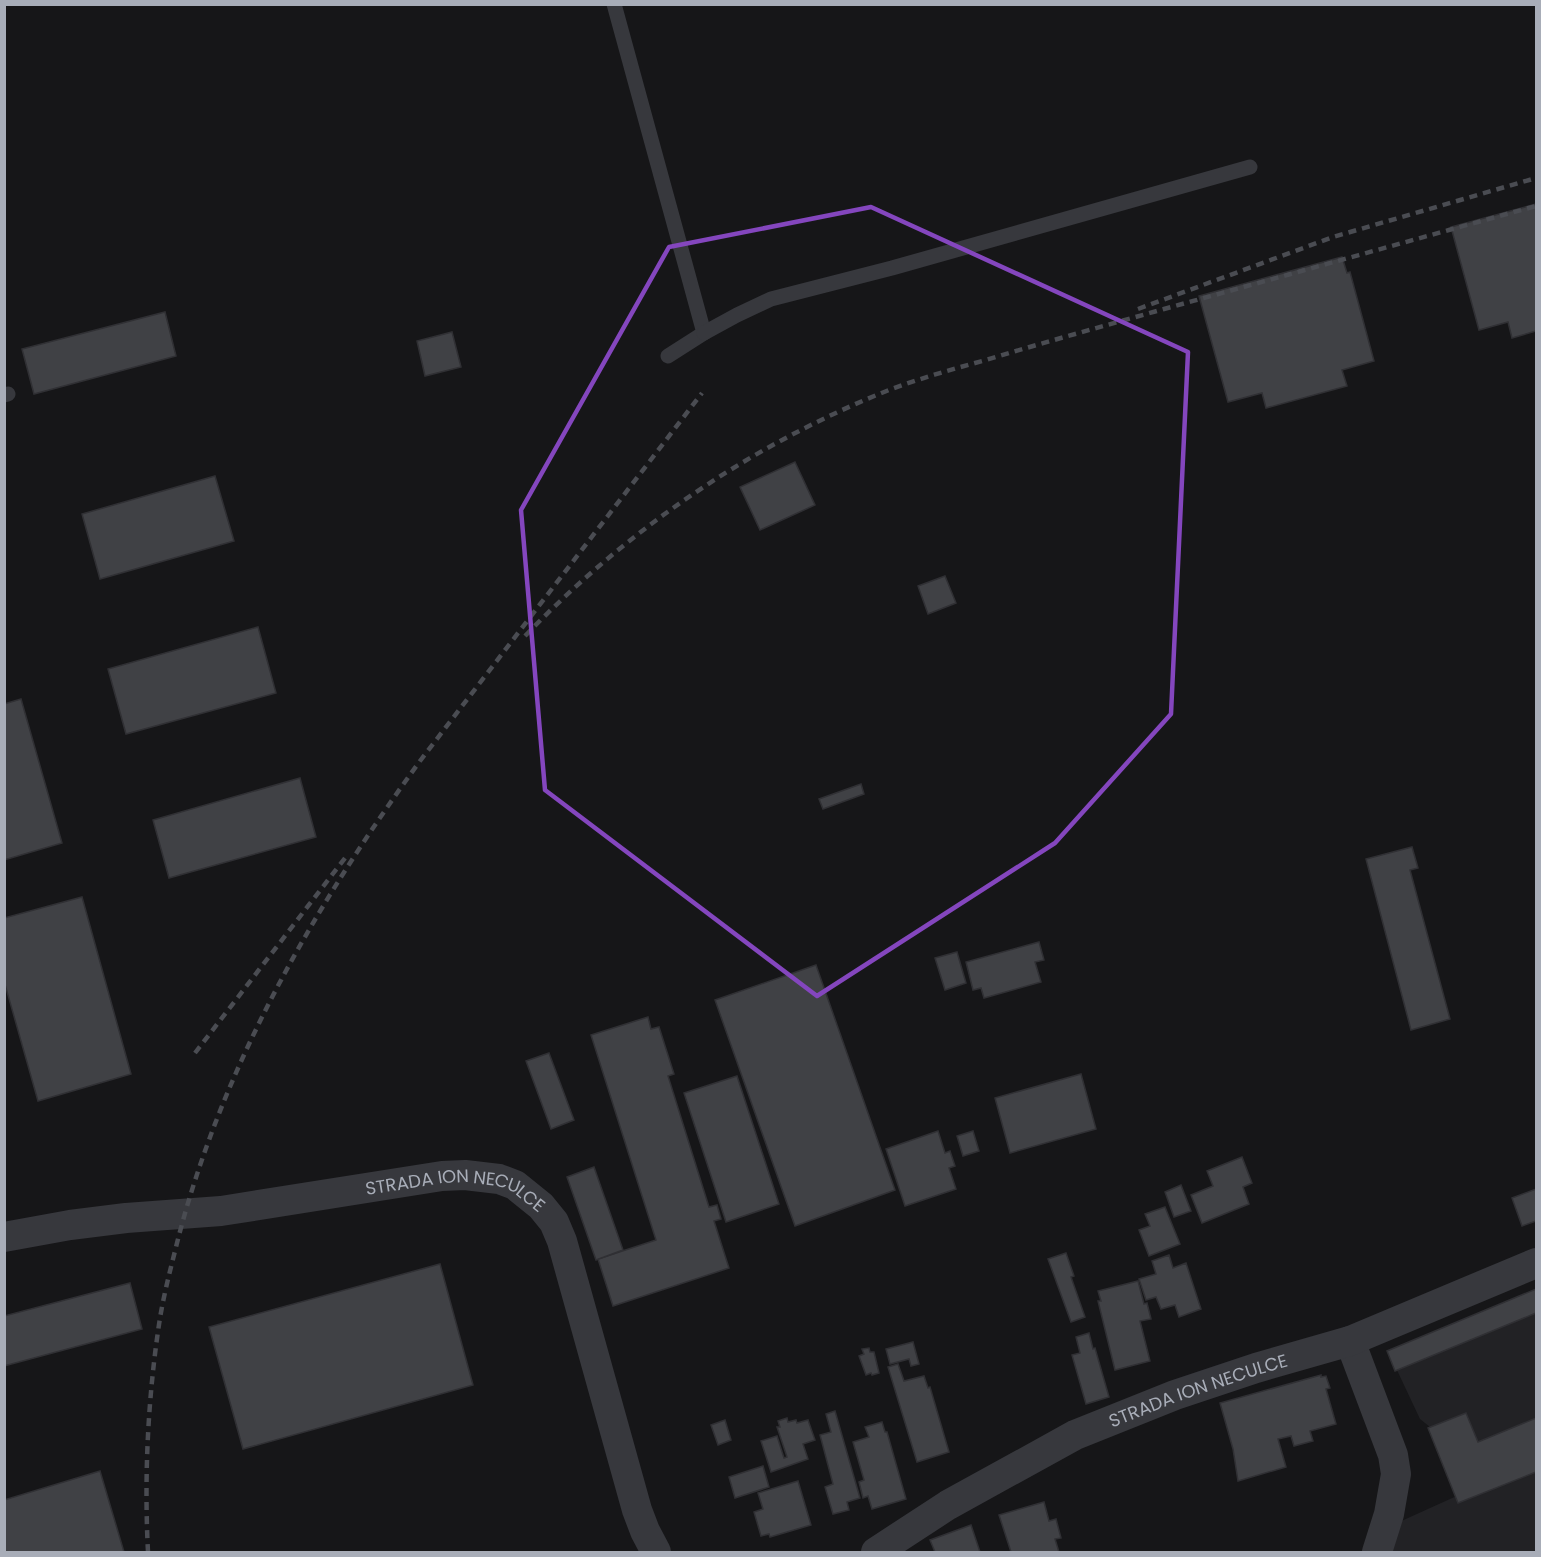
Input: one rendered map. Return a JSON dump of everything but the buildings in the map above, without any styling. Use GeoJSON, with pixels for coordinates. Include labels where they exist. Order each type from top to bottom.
{"type":"FeatureCollection","features":[{"type":"Feature","properties":{"kind":"street","name":"STRADA ION NECULCE"},"geometry":{"type":"LineString","coordinates":[[4,1237],[126,1218],[220,1211],[442,1176],[484,1176],[515,1185],[541,1206],[554,1221],[562,1241],[638,1510],[645,1531],[656,1552]]}},
{"type":"Feature","properties":{"kind":"street","name":"STRADA ION NECULCE"},"geometry":{"type":"LineString","coordinates":[[876,1552],[948,1505],[1075,1435],[1174,1395],[1350,1341],[1536,1263]]}},
{"type":"Feature","properties":{"kind":"street"},"geometry":{"type":"LineString","coordinates":[[1350,1341],[1393,1455],[1396,1474],[1389,1514],[1377,1552]]}},
{"type":"Feature","properties":{"kind":"lane"},"geometry":{"type":"LineString","coordinates":[[614,4],[704,333]]}},
{"type":"Feature","properties":{"kind":"lane"},"geometry":{"type":"LineString","coordinates":[[668,357],[704,333],[771,299],[1250,167]]}},
{"type":"Feature","properties":{"kind":"highlighted area"},"geometry":{"type":"Polygon","coordinates":[[[871,207],[1188,352],[1171,714],[1055,843],[817,996],[545,790],[521,510],[669,247],[871,207]]]}},
{"type":"Feature","properties":{"kind":"shaded area"},"geometry":{"type":"Polygon","coordinates":[[[1536,1290],[1536,1552],[1387,1552],[1397,1523],[1461,1494],[1435,1431],[1420,1419],[1388,1351],[1536,1290]]]}},
{"type":"Feature","properties":{"kind":"railway"},"geometry":{"type":"LineString","coordinates":[[1138,309],[1333,237],[1536,178]]}},
{"type":"Feature","properties":{"kind":"railway"},"geometry":{"type":"LineString","coordinates":[[525,636],[606,560],[694,494],[740,464],[788,437],[889,390],[1052,340],[1536,206]]}},
{"type":"Feature","properties":{"kind":"railway"},"geometry":{"type":"LineString","coordinates":[[148,1552],[146,1494],[152,1376],[167,1282],[195,1181],[244,1054],[307,933],[381,817],[420,761],[702,393]]}},
{"type":"Feature","properties":{"kind":"railway"},"geometry":{"type":"LineString","coordinates":[[195,1053],[345,858]]}}]}
